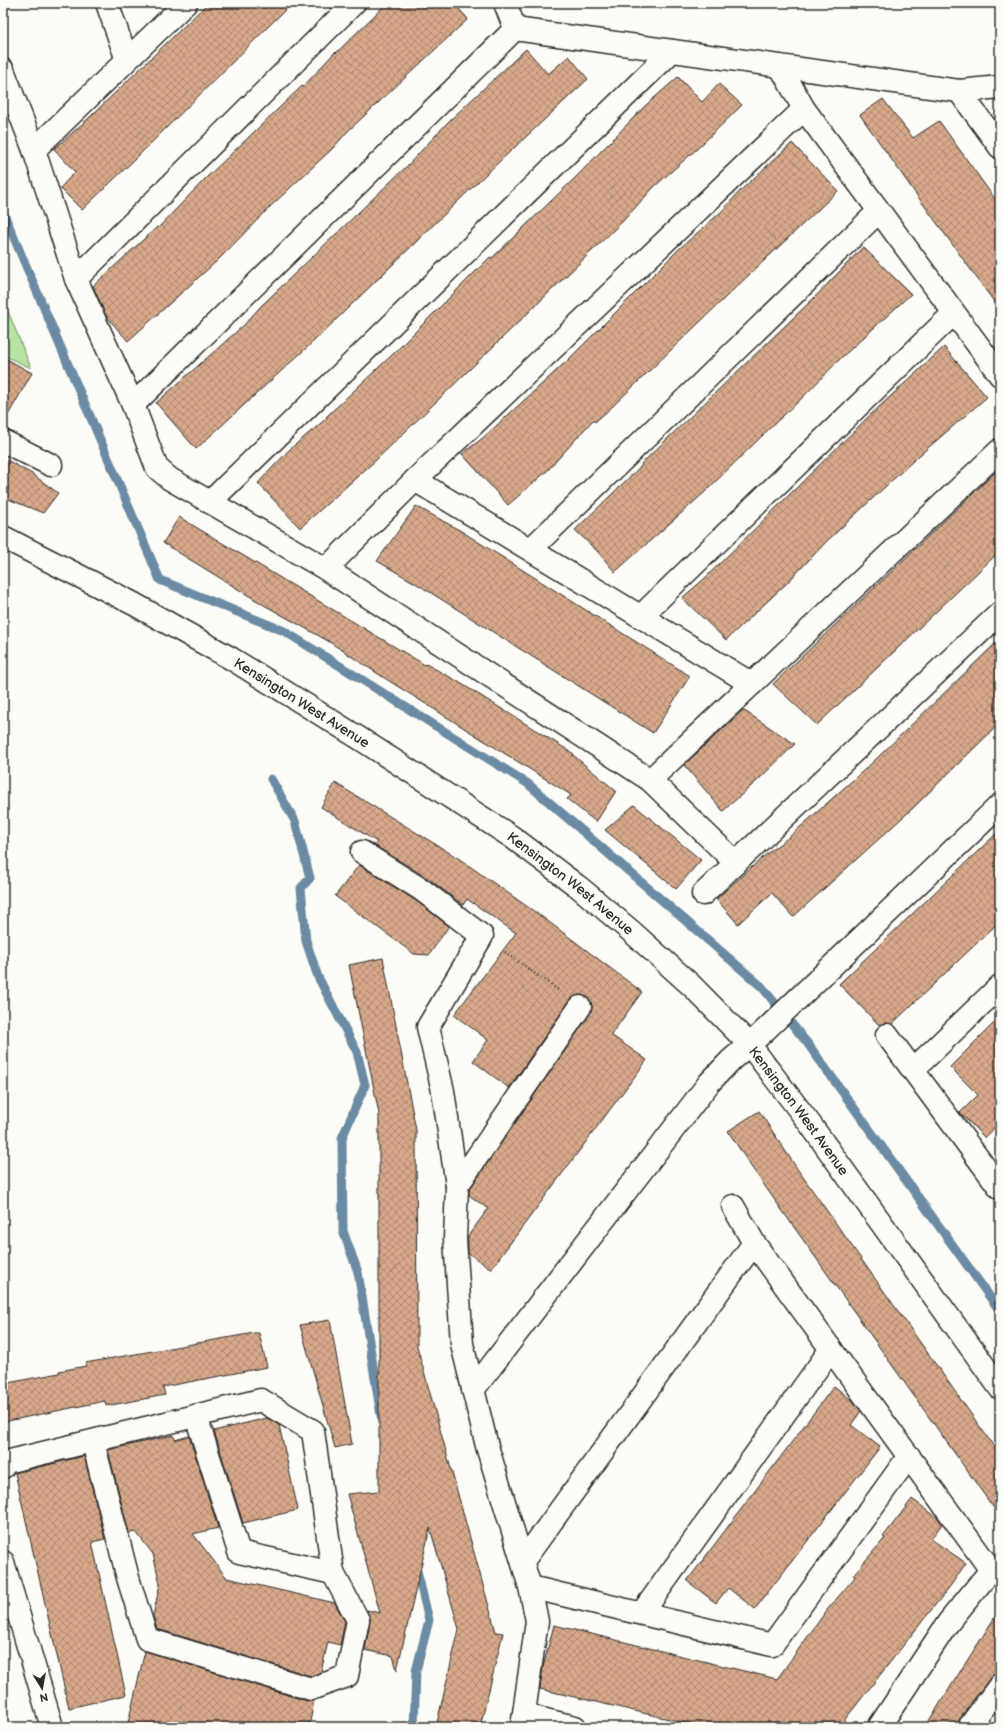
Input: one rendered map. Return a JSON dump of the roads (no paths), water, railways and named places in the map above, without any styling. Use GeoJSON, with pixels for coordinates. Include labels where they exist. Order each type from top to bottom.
{"type":"FeatureCollection","features":[{"type":"Feature","properties":{"kind":"street"},"geometry":{"type":"LineString","coordinates":[[107,3],[127,60]]}},
{"type":"Feature","properties":{"kind":"street"},"geometry":{"type":"LineString","coordinates":[[34,150],[186,3]]}},
{"type":"Feature","properties":{"kind":"street"},"geometry":{"type":"LineString","coordinates":[[76,279],[354,3]]}},
{"type":"Feature","properties":{"kind":"street"},"geometry":{"type":"LineString","coordinates":[[505,3],[515,29]]}},
{"type":"Feature","properties":{"kind":"street"},"geometry":{"type":"LineString","coordinates":[[133,405],[515,29]]}},
{"type":"Feature","properties":{"kind":"street"},"geometry":{"type":"LineString","coordinates":[[515,29],[959,91],[1000,87]]}},
{"type":"Feature","properties":{"kind":"street"},"geometry":{"type":"LineString","coordinates":[[210,502],[672,51]]}},
{"type":"Feature","properties":{"kind":"street"},"geometry":{"type":"LineString","coordinates":[[780,66],[804,109],[1000,375]]}},
{"type":"Feature","properties":{"kind":"street"},"geometry":{"type":"LineString","coordinates":[[3,70],[34,150],[76,279],[133,405],[157,468],[170,479],[326,569],[650,780],[736,863]]}},
{"type":"Feature","properties":{"kind":"street"},"geometry":{"type":"LineString","coordinates":[[959,91],[1000,148]]}},
{"type":"Feature","properties":{"kind":"street"},"geometry":{"type":"LineString","coordinates":[[326,569],[415,480],[804,109]]}},
{"type":"Feature","properties":{"kind":"street"},"geometry":{"type":"LineString","coordinates":[[531,550],[879,211]]}},
{"type":"Feature","properties":{"kind":"street"},"geometry":{"type":"LineString","coordinates":[[641,616],[954,313]]}},
{"type":"Feature","properties":{"kind":"street"},"geometry":{"type":"LineString","coordinates":[[3,441],[51,465]]}},
{"type":"Feature","properties":{"kind":"street"},"geometry":{"type":"LineString","coordinates":[[650,780],[1000,450]]}},
{"type":"Feature","properties":{"kind":"street"},"geometry":{"type":"LineString","coordinates":[[415,480],[752,684]]}},
{"type":"Feature","properties":{"kind":"street","name":"Kensington West Avenue"},"geometry":{"type":"LineString","coordinates":[[3,537],[134,604],[232,659],[435,786],[512,837],[580,888],[632,932],[692,986],[749,1044],[810,1124],[1000,1388]]}},
{"type":"Feature","properties":{"kind":"street"},"geometry":{"type":"LineString","coordinates":[[703,894],[1000,613]]}},
{"type":"Feature","properties":{"kind":"street"},"geometry":{"type":"LineString","coordinates":[[473,1390],[709,1083],[731,1060],[1000,805]]}},
{"type":"Feature","properties":{"kind":"street"},"geometry":{"type":"LineString","coordinates":[[362,852],[422,890],[482,936],[428,1026],[443,1091],[457,1186],[455,1239],[462,1344],[488,1446],[523,1561],[537,1621],[523,1721],[575,1727]]}},
{"type":"Feature","properties":{"kind":"street"},"geometry":{"type":"LineString","coordinates":[[912,1070],[1000,986]]}},
{"type":"Feature","properties":{"kind":"street"},"geometry":{"type":"LineString","coordinates":[[457,1186],[580,1007]]}},
{"type":"Feature","properties":{"kind":"street"},"geometry":{"type":"LineString","coordinates":[[887,1035],[1000,1186]]}},
{"type":"Feature","properties":{"kind":"street"},"geometry":{"type":"LineString","coordinates":[[733,1206],[754,1242],[992,1570],[948,1623],[879,1727]]}},
{"type":"Feature","properties":{"kind":"street"},"geometry":{"type":"LineString","coordinates":[[523,1561],[754,1242]]}},
{"type":"Feature","properties":{"kind":"street"},"geometry":{"type":"LineString","coordinates":[[642,1614],[831,1349]]}},
{"type":"Feature","properties":{"kind":"street"},"geometry":{"type":"LineString","coordinates":[[3,1467],[6,1462],[261,1400],[313,1431],[333,1573],[358,1620],[347,1676],[311,1689],[147,1639],[128,1578],[93,1442]]}},
{"type":"Feature","properties":{"kind":"street"},"geometry":{"type":"LineString","coordinates":[[196,1416],[239,1552],[333,1573]]}},
{"type":"Feature","properties":{"kind":"street"},"geometry":{"type":"LineString","coordinates":[[530,1587],[772,1645],[909,1456]]}},
{"type":"Feature","properties":{"kind":"street"},"geometry":{"type":"LineString","coordinates":[[3,1562],[52,1727]]}},
{"type":"Feature","properties":{"kind":"street"},"geometry":{"type":"LineString","coordinates":[[969,1727],[1000,1685]]}},
{"type":"Feature","properties":{"kind":"waterway"},"geometry":{"type":"LineString","coordinates":[[3,212],[160,580],[284,631],[527,783],[762,987],[808,1044],[1000,1311]]}},
{"type":"Feature","properties":{"kind":"waterway"},"geometry":{"type":"LineString","coordinates":[[271,779],[295,821],[310,878],[301,888],[306,941],[318,977],[357,1052],[365,1085],[342,1138],[343,1231],[358,1272],[381,1416]]}},
{"type":"Feature","properties":{"kind":"waterway"},"geometry":{"type":"LineString","coordinates":[[414,1727],[416,1671],[429,1620],[416,1567]]}}]}
